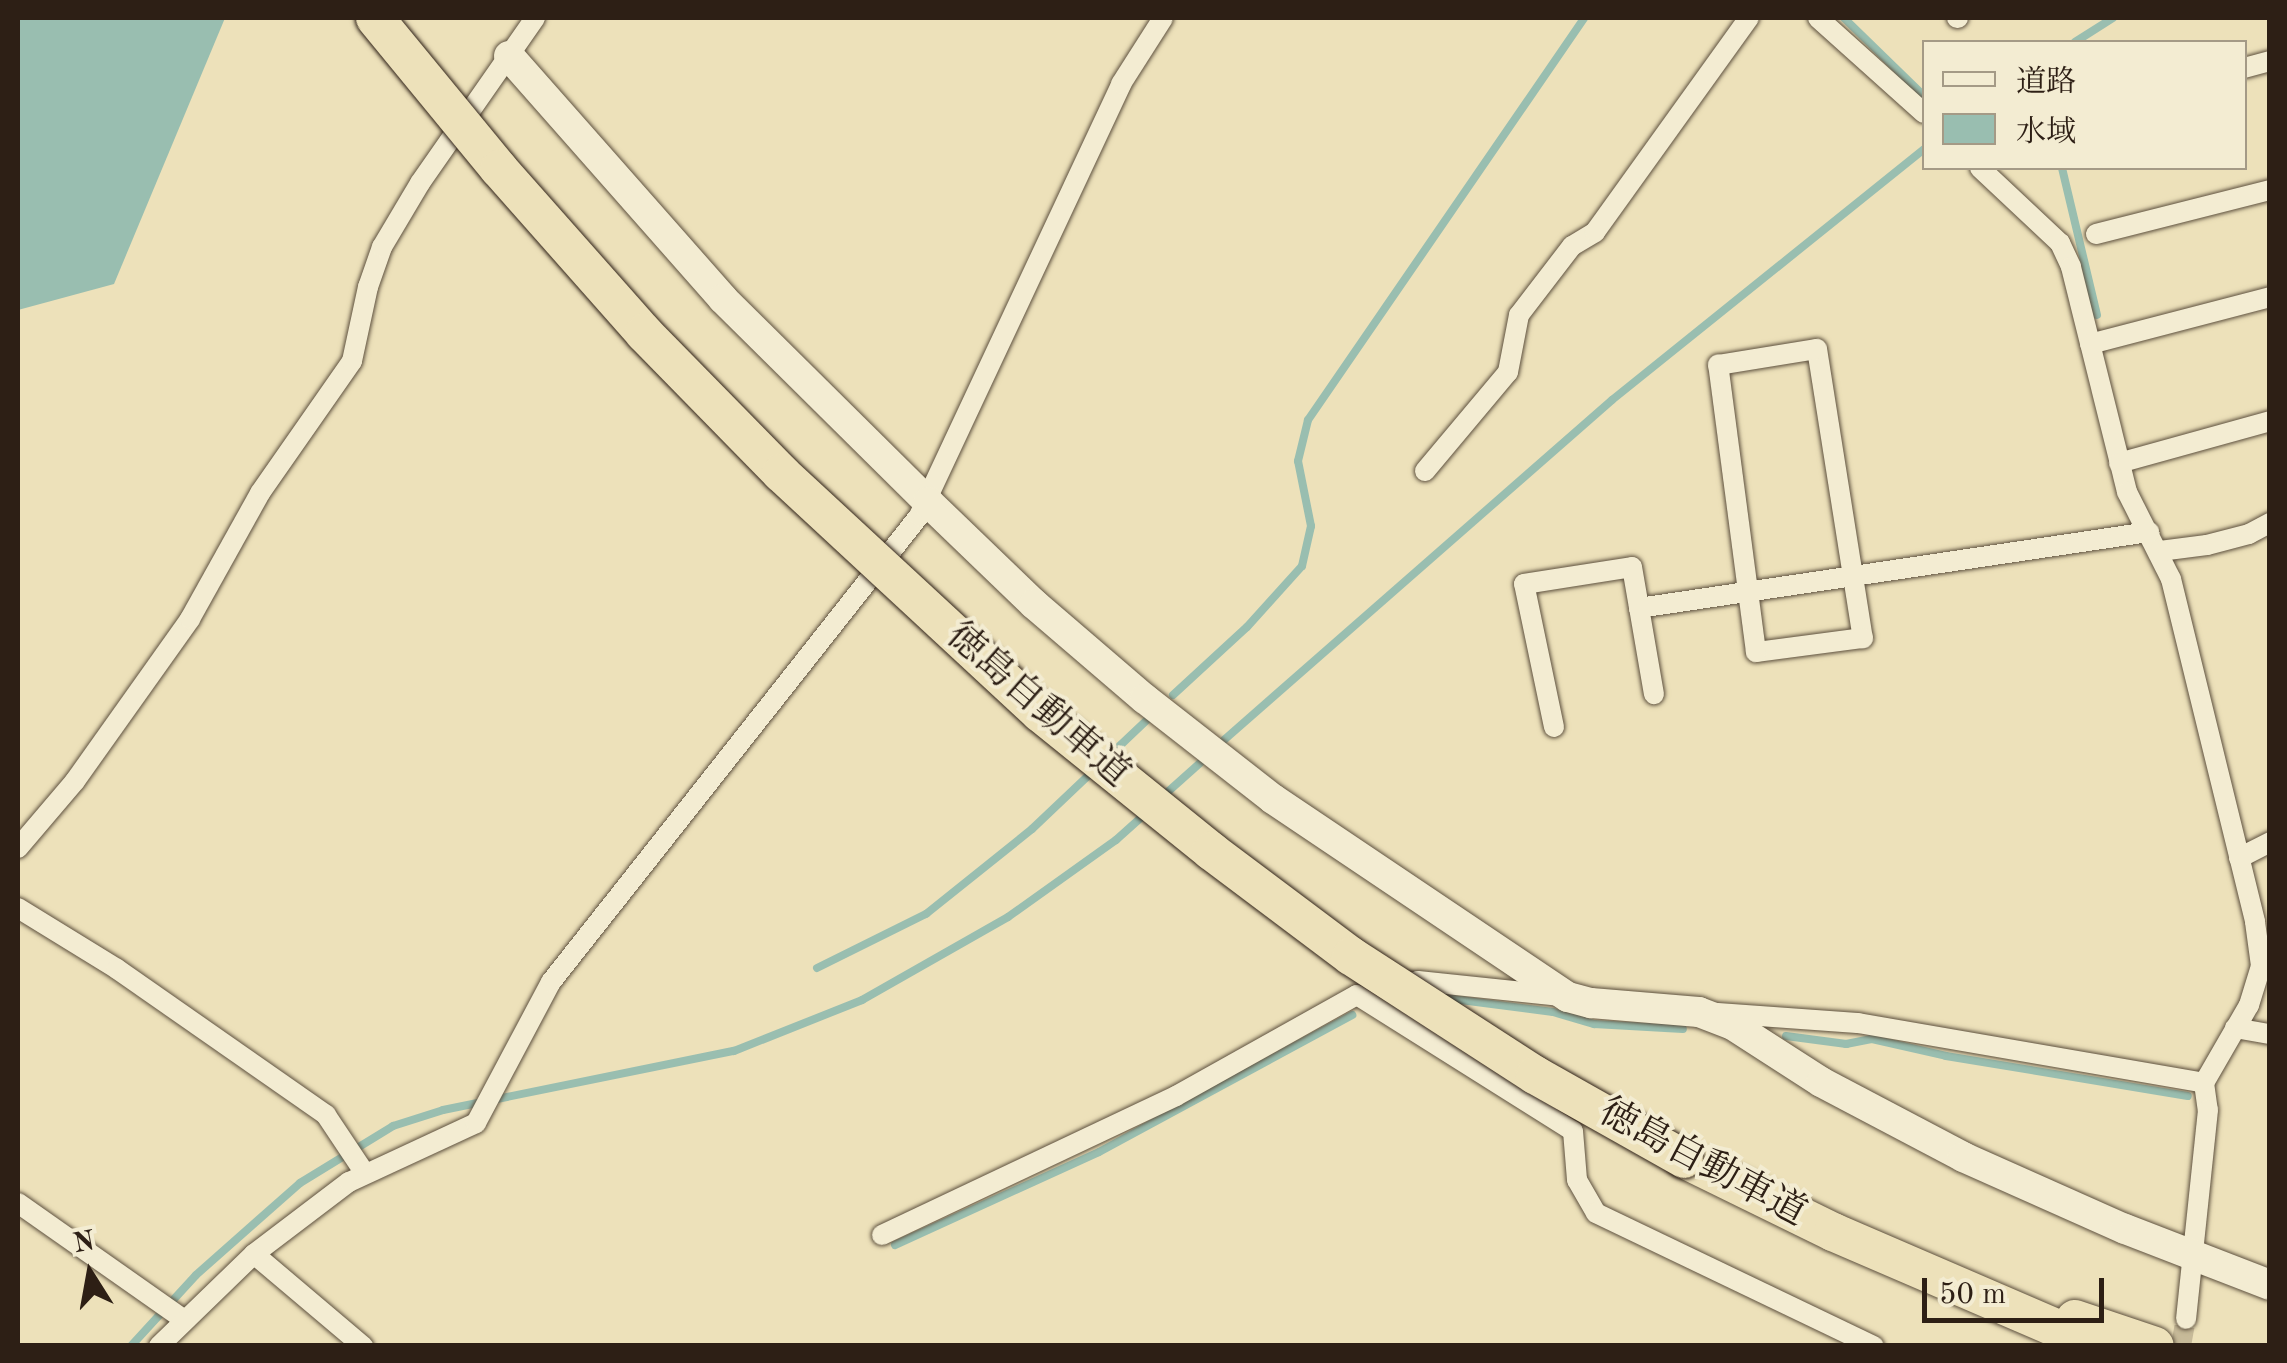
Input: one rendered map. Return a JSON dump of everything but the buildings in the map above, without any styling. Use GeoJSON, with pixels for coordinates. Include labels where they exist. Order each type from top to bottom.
{"type":"FeatureCollection","features":[{"type":"Feature","properties":{"kind":"highway","name":"徳島自動車道"},"geometry":{"type":"LineString","coordinates":[[374,18],[499,170],[644,333],[821,511],[1040,713],[1211,852],[1351,956],[1535,1075],[1684,1159],[1833,1232],[2098,1346]]}},
{"type":"Feature","properties":{"kind":"highway","name":"徳島自動車道"},"geometry":{"type":"LineString","coordinates":[[1833,1232],[2156,1346]]}},
{"type":"Feature","properties":{"kind":"street"},"geometry":{"type":"LineString","coordinates":[[18,848],[75,781],[190,620],[260,493],[352,361],[368,286],[382,248],[534,18]]}},
{"type":"Feature","properties":{"kind":"street"},"geometry":{"type":"LineString","coordinates":[[158,1346],[254,1254],[360,1166],[476,1123],[551,982],[928,502],[1121,84],[1163,18]]}},
{"type":"Feature","properties":{"kind":"street"},"geometry":{"type":"LineString","coordinates":[[1425,470],[1508,372],[1519,315],[1572,246],[1595,232],[1749,18]]}},
{"type":"Feature","properties":{"kind":"street"},"geometry":{"type":"LineString","coordinates":[[1818,18],[1922,110]]}},
{"type":"Feature","properties":{"kind":"street"},"geometry":{"type":"LineString","coordinates":[[508,56],[722,299],[1034,604],[1144,700],[1273,799],[1568,997]]}},
{"type":"Feature","properties":{"kind":"street"},"geometry":{"type":"LineString","coordinates":[[1982,170],[2060,243],[2072,267],[2127,492],[2154,541],[2192,657],[2240,858],[2261,966],[2249,1005],[2204,1082],[2208,1110],[2186,1320]]}},
{"type":"Feature","properties":{"kind":"street"},"geometry":{"type":"LineString","coordinates":[[2096,234],[2270,190]]}},
{"type":"Feature","properties":{"kind":"street"},"geometry":{"type":"LineString","coordinates":[[2090,344],[2270,297]]}},
{"type":"Feature","properties":{"kind":"street"},"geometry":{"type":"LineString","coordinates":[[1816,349],[1852,578],[1863,638],[1756,652],[1718,365],[1816,349]]}},
{"type":"Feature","properties":{"kind":"street"},"geometry":{"type":"LineString","coordinates":[[2119,463],[2270,421]]}},
{"type":"Feature","properties":{"kind":"street"},"geometry":{"type":"LineString","coordinates":[[1639,608],[2154,541],[2207,545],[2270,523]]}},
{"type":"Feature","properties":{"kind":"street"},"geometry":{"type":"LineString","coordinates":[[1554,727],[1524,584],[1632,568],[1654,694]]}},
{"type":"Feature","properties":{"kind":"street"},"geometry":{"type":"LineString","coordinates":[[2240,858],[2270,842]]}},
{"type":"Feature","properties":{"kind":"street"},"geometry":{"type":"LineString","coordinates":[[18,908],[117,969],[326,1115],[360,1166]]}},
{"type":"Feature","properties":{"kind":"street"},"geometry":{"type":"LineString","coordinates":[[882,1235],[1176,1096],[1357,995],[1418,981],[1568,997],[1591,1003],[1858,1023],[2204,1082]]}},
{"type":"Feature","properties":{"kind":"street"},"geometry":{"type":"LineString","coordinates":[[1357,995],[1573,1131],[1577,1180],[1596,1213],[1874,1346]]}},
{"type":"Feature","properties":{"kind":"street"},"geometry":{"type":"LineString","coordinates":[[1699,1012],[1731,1024],[1822,1082],[1962,1157],[2270,1285]]}},
{"type":"Feature","properties":{"kind":"street"},"geometry":{"type":"LineString","coordinates":[[2235,1028],[2270,1034]]}},
{"type":"Feature","properties":{"kind":"street"},"geometry":{"type":"LineString","coordinates":[[20,1212],[183,1319]]}},
{"type":"Feature","properties":{"kind":"street"},"geometry":{"type":"LineString","coordinates":[[254,1254],[362,1346]]}},
{"type":"Feature","properties":{"kind":"water"},"geometry":{"type":"Polygon","coordinates":[[[18,18],[225,18],[114,284],[18,310],[18,18]]]}},
{"type":"Feature","properties":{"kind":"waterway"},"geometry":{"type":"LineString","coordinates":[[1173,695],[1247,627],[1302,566],[1311,526],[1298,461],[1308,420],[1584,18]]}},
{"type":"Feature","properties":{"kind":"waterway"},"geometry":{"type":"LineString","coordinates":[[1844,18],[1922,94]]}},
{"type":"Feature","properties":{"kind":"waterway"},"geometry":{"type":"LineString","coordinates":[[2078,40],[2113,18]]}},
{"type":"Feature","properties":{"kind":"waterway"},"geometry":{"type":"LineString","coordinates":[[1224,740],[1612,400],[1922,151]]}},
{"type":"Feature","properties":{"kind":"waterway"},"geometry":{"type":"LineString","coordinates":[[2062,170],[2097,315]]}},
{"type":"Feature","properties":{"kind":"waterway"},"geometry":{"type":"LineString","coordinates":[[1110,755],[1147,720]]}},
{"type":"Feature","properties":{"kind":"waterway"},"geometry":{"type":"LineString","coordinates":[[1162,797],[1200,763]]}},
{"type":"Feature","properties":{"kind":"waterway"},"geometry":{"type":"LineString","coordinates":[[817,968],[926,914],[1032,829],[1092,772]]}},
{"type":"Feature","properties":{"kind":"waterway"},"geometry":{"type":"LineString","coordinates":[[131,1346],[196,1275],[300,1183],[393,1126],[443,1110],[734,1051],[862,1000],[1008,917],[1116,840],[1145,814]]}},
{"type":"Feature","properties":{"kind":"waterway"},"geometry":{"type":"LineString","coordinates":[[1445,998],[1553,1012],[1594,1024],[1683,1029]]}},
{"type":"Feature","properties":{"kind":"waterway"},"geometry":{"type":"LineString","coordinates":[[895,1245],[1099,1152],[1352,1015]]}},
{"type":"Feature","properties":{"kind":"waterway"},"geometry":{"type":"LineString","coordinates":[[1786,1036],[1846,1044],[1872,1039],[1946,1056],[2188,1096]]}},
{"type":"Feature","properties":{"kind":"tunnel"},"geometry":{"type":"LineString","coordinates":[[2181,1346],[2186,1319]]}}]}
